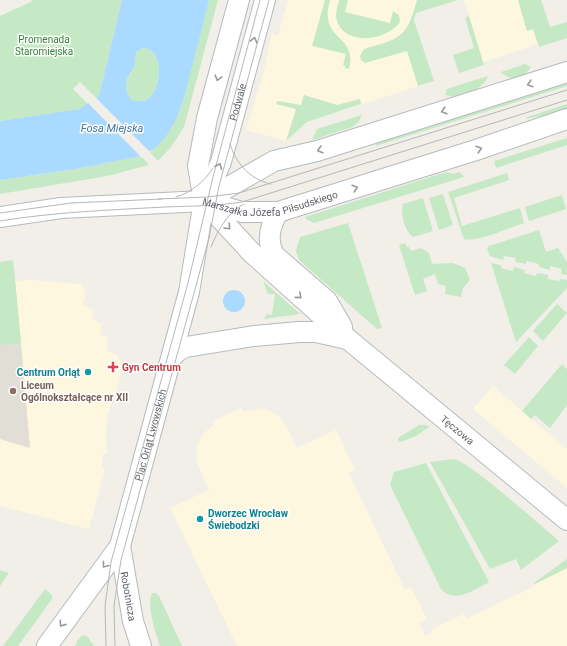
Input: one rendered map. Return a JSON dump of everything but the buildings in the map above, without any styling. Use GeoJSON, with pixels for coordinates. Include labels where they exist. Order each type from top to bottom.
{"type":"FeatureCollection","features":[{"type":"Feature","properties":{"kind":"street"},"geometry":{"type":"LineString","coordinates":[[0,217],[61,208],[204,201],[198,166],[199,158],[207,118],[239,0]]}},
{"type":"Feature","properties":{"kind":"street","name":"Podwale"},"geometry":{"type":"LineString","coordinates":[[204,201],[221,162],[265,0]]}},
{"type":"Feature","properties":{"kind":"street","name":"Marszałka Józefa Piłsudskiego"},"geometry":{"type":"LineString","coordinates":[[204,201],[274,161],[317,151],[567,72]]}},
{"type":"Feature","properties":{"kind":"street","name":"Marszałka Józefa Piłsudskiego"},"geometry":{"type":"LineString","coordinates":[[204,201],[242,212],[278,212],[476,150],[567,119]]}},
{"type":"Feature","properties":{"kind":"street","name":"Tęczowa"},"geometry":{"type":"LineString","coordinates":[[204,201],[252,253],[349,340],[567,520]]}},
{"type":"Feature","properties":{"kind":"street","name":"Plac Orląt Lwowskich"},"geometry":{"type":"LineString","coordinates":[[47,646],[120,546],[172,357],[196,261],[204,201]]}},
{"type":"Feature","properties":{"kind":"street","name":"Tęczowa"},"geometry":{"type":"LineString","coordinates":[[278,212],[271,224],[269,235],[271,249],[274,254],[327,301],[349,340]]}},
{"type":"Feature","properties":{"kind":"street"},"geometry":{"type":"LineString","coordinates":[[172,357],[179,350],[186,347],[254,336],[316,332],[349,340]]}},
{"type":"Feature","properties":{"kind":"street","name":"Robotnicza"},"geometry":{"type":"LineString","coordinates":[[120,546],[133,622],[141,646]]}},
{"type":"Feature","properties":{"kind":"shaded area"},"geometry":{"type":"Polygon","coordinates":[[[288,0],[417,0],[413,14],[416,13],[414,20],[434,81],[307,122],[286,141],[246,130],[264,71],[272,34],[278,35],[288,0]]]}},
{"type":"Feature","properties":{"kind":"shaded area"},"geometry":{"type":"Polygon","coordinates":[[[464,0],[518,0],[527,31],[533,29],[538,44],[483,62],[464,0]]]}},
{"type":"Feature","properties":{"kind":"shaded area","name":"Liceum Ogólnokształcące nr XII"},"geometry":{"type":"Polygon","coordinates":[[[14,269],[30,448],[0,439],[0,271],[14,269]]]}},
{"type":"Feature","properties":{"kind":"shaded area"},"geometry":{"type":"Polygon","coordinates":[[[31,280],[82,284],[86,293],[83,305],[94,310],[92,318],[101,324],[101,335],[108,338],[107,348],[105,350],[117,355],[122,365],[118,386],[107,416],[107,454],[103,454],[102,468],[105,469],[89,529],[0,506],[0,439],[30,448],[15,281],[31,280]]]}},
{"type":"Feature","properties":{"kind":"shaded area"},"geometry":{"type":"Polygon","coordinates":[[[493,386],[567,449],[567,488],[473,409],[493,386]]]}},
{"type":"Feature","properties":{"kind":"shaded area"},"geometry":{"type":"Polygon","coordinates":[[[241,408],[243,412],[263,408],[279,416],[285,424],[297,448],[336,430],[355,470],[349,473],[352,480],[405,590],[411,587],[427,619],[419,623],[425,636],[433,632],[432,630],[436,627],[464,614],[466,619],[535,586],[535,584],[546,577],[567,568],[567,646],[237,646],[170,508],[209,490],[197,463],[197,444],[206,431],[214,425],[213,421],[241,408]]]}},
{"type":"Feature","properties":{"kind":"green space","name":"Promenada Staromiejska"},"geometry":{"type":"Polygon","coordinates":[[[30,0],[122,0],[99,96],[96,98],[80,82],[73,89],[88,104],[79,109],[0,121],[0,16],[33,1],[30,0]]]}},
{"type":"Feature","properties":{"kind":"green space"},"geometry":{"type":"Polygon","coordinates":[[[209,0],[218,0],[184,127],[171,147],[158,161],[150,152],[171,129],[180,110],[209,0]]]}},
{"type":"Feature","properties":{"kind":"green space"},"geometry":{"type":"Polygon","coordinates":[[[325,0],[330,0],[328,14],[329,23],[333,31],[344,42],[348,49],[350,57],[349,69],[345,68],[343,65],[346,54],[312,46],[325,0]]]}},
{"type":"Feature","properties":{"kind":"green space"},"geometry":{"type":"Polygon","coordinates":[[[339,0],[348,0],[345,12],[390,23],[393,11],[399,15],[400,22],[385,34],[375,37],[354,37],[346,33],[339,26],[336,16],[339,0]]]}},
{"type":"Feature","properties":{"kind":"green space"},"geometry":{"type":"Polygon","coordinates":[[[417,0],[458,0],[416,13],[414,20],[434,81],[418,86],[407,51],[365,63],[361,60],[360,56],[364,49],[394,39],[400,35],[409,23],[417,0]]]}},
{"type":"Feature","properties":{"kind":"green space"},"geometry":{"type":"Polygon","coordinates":[[[518,0],[541,0],[550,27],[567,22],[567,38],[539,47],[533,29],[527,31],[518,0]]]}},
{"type":"Feature","properties":{"kind":"green space"},"geometry":{"type":"Polygon","coordinates":[[[469,16],[484,65],[459,73],[453,55],[474,48],[465,18],[469,16]]]}},
{"type":"Feature","properties":{"kind":"green space"},"geometry":{"type":"Polygon","coordinates":[[[143,48],[150,50],[155,55],[158,63],[159,71],[156,89],[146,100],[131,100],[127,93],[126,80],[131,73],[136,52],[143,48]]]}},
{"type":"Feature","properties":{"kind":"green space"},"geometry":{"type":"Polygon","coordinates":[[[525,64],[531,67],[521,76],[513,78],[508,77],[501,72],[525,64]]]}},
{"type":"Feature","properties":{"kind":"green space"},"geometry":{"type":"Polygon","coordinates":[[[488,76],[481,86],[470,93],[457,96],[445,95],[447,89],[488,76]]]}},
{"type":"Feature","properties":{"kind":"green space"},"geometry":{"type":"Polygon","coordinates":[[[567,82],[567,86],[376,146],[375,140],[567,82]]]}},
{"type":"Feature","properties":{"kind":"green space"},"geometry":{"type":"Polygon","coordinates":[[[304,95],[337,105],[360,99],[361,104],[307,122],[286,141],[296,109],[276,104],[277,101],[301,105],[304,95]]]}},
{"type":"Feature","properties":{"kind":"green space"},"geometry":{"type":"Polygon","coordinates":[[[567,104],[567,111],[526,119],[527,117],[567,104]]]}},
{"type":"Feature","properties":{"kind":"green space"},"geometry":{"type":"Polygon","coordinates":[[[362,115],[358,123],[352,127],[312,140],[317,129],[362,115]]]}},
{"type":"Feature","properties":{"kind":"green space"},"geometry":{"type":"Polygon","coordinates":[[[567,138],[567,145],[496,168],[494,161],[567,138]]]}},
{"type":"Feature","properties":{"kind":"green space"},"geometry":{"type":"Polygon","coordinates":[[[141,156],[149,165],[107,176],[0,194],[0,180],[75,169],[141,156]]]}},
{"type":"Feature","properties":{"kind":"green space"},"geometry":{"type":"Polygon","coordinates":[[[446,172],[453,174],[460,172],[464,177],[314,223],[305,217],[446,172]]]}},
{"type":"Feature","properties":{"kind":"green space"},"geometry":{"type":"Polygon","coordinates":[[[507,173],[509,180],[454,198],[462,226],[520,208],[524,223],[485,237],[469,240],[464,239],[448,192],[507,173]]]}},
{"type":"Feature","properties":{"kind":"green space"},"geometry":{"type":"Polygon","coordinates":[[[443,194],[453,225],[439,230],[429,198],[443,194]]]}},
{"type":"Feature","properties":{"kind":"green space"},"geometry":{"type":"Polygon","coordinates":[[[562,195],[566,209],[529,221],[525,207],[562,195]]]}},
{"type":"Feature","properties":{"kind":"green space"},"geometry":{"type":"Polygon","coordinates":[[[423,198],[433,231],[413,237],[410,235],[404,222],[402,212],[403,204],[423,198]]]}},
{"type":"Feature","properties":{"kind":"green space"},"geometry":{"type":"Polygon","coordinates":[[[348,223],[382,328],[377,329],[299,260],[296,251],[300,237],[348,223]]]}},
{"type":"Feature","properties":{"kind":"green space"},"geometry":{"type":"Polygon","coordinates":[[[539,230],[546,252],[558,248],[567,262],[567,275],[561,274],[562,269],[550,266],[550,270],[539,267],[539,264],[527,261],[526,264],[515,262],[516,258],[504,256],[503,260],[490,256],[487,248],[489,246],[539,230]]]}},
{"type":"Feature","properties":{"kind":"green space"},"geometry":{"type":"Polygon","coordinates":[[[405,243],[411,251],[421,248],[429,253],[432,264],[453,263],[465,268],[470,280],[463,288],[461,297],[445,294],[446,286],[438,284],[435,274],[423,279],[427,291],[415,295],[399,245],[405,243]]]}},
{"type":"Feature","properties":{"kind":"green space"},"geometry":{"type":"Polygon","coordinates":[[[13,260],[21,343],[0,345],[0,262],[13,260]]]}},
{"type":"Feature","properties":{"kind":"green space"},"geometry":{"type":"Polygon","coordinates":[[[491,263],[501,265],[501,268],[513,271],[514,267],[525,270],[524,273],[536,276],[537,273],[548,275],[548,279],[559,281],[560,279],[567,280],[567,288],[516,342],[491,263]]]}},
{"type":"Feature","properties":{"kind":"green space"},"geometry":{"type":"Polygon","coordinates":[[[263,281],[300,314],[264,319],[267,314],[272,315],[275,294],[268,294],[263,281]]]}},
{"type":"Feature","properties":{"kind":"green space"},"geometry":{"type":"Polygon","coordinates":[[[557,304],[567,313],[543,341],[533,331],[557,304]]]}},
{"type":"Feature","properties":{"kind":"green space"},"geometry":{"type":"Polygon","coordinates":[[[529,337],[538,346],[515,374],[504,365],[529,337]]]}},
{"type":"Feature","properties":{"kind":"green space"},"geometry":{"type":"Polygon","coordinates":[[[562,364],[567,369],[567,405],[550,428],[535,415],[531,419],[522,411],[562,364]]]}},
{"type":"Feature","properties":{"kind":"green space"},"geometry":{"type":"Polygon","coordinates":[[[419,425],[426,425],[429,427],[416,436],[400,442],[398,440],[398,438],[419,425]]]}},
{"type":"Feature","properties":{"kind":"green space"},"geometry":{"type":"Polygon","coordinates":[[[454,459],[489,482],[559,541],[521,570],[516,559],[490,569],[430,462],[454,459]]]}},
{"type":"Feature","properties":{"kind":"green space"},"geometry":{"type":"Polygon","coordinates":[[[426,463],[489,582],[465,594],[452,595],[441,589],[390,485],[394,472],[426,463]]]}},
{"type":"Feature","properties":{"kind":"green space"},"geometry":{"type":"Polygon","coordinates":[[[567,559],[567,568],[535,584],[534,583],[567,559]]]}},
{"type":"Feature","properties":{"kind":"green space"},"geometry":{"type":"Polygon","coordinates":[[[0,570],[9,573],[0,586],[0,570]]]}},
{"type":"Feature","properties":{"kind":"green space"},"geometry":{"type":"Polygon","coordinates":[[[45,589],[52,595],[52,599],[18,646],[3,646],[45,589]]]}},
{"type":"Feature","properties":{"kind":"green space"},"geometry":{"type":"Polygon","coordinates":[[[152,593],[156,593],[159,596],[182,646],[160,646],[151,612],[150,598],[152,593]]]}},
{"type":"Feature","properties":{"kind":"green space"},"geometry":{"type":"Polygon","coordinates":[[[83,635],[88,637],[94,646],[75,646],[83,635]]]}},
{"type":"Feature","properties":{"kind":"water","name":"Fosa Miejska"},"geometry":{"type":"Polygon","coordinates":[[[122,0],[209,0],[186,90],[177,117],[163,140],[153,149],[141,156],[75,169],[0,180],[0,121],[79,109],[99,96],[122,0]],[[143,48],[136,52],[134,67],[126,80],[127,93],[131,100],[146,100],[156,89],[159,71],[158,63],[155,55],[150,50],[143,48]]]}},
{"type":"Feature","properties":{"kind":"water"},"geometry":{"type":"Polygon","coordinates":[[[234,290],[242,293],[245,301],[242,309],[234,312],[226,309],[223,301],[226,293],[234,290]]]}},
{"type":"Feature","properties":{"kind":"pier"},"geometry":{"type":"Polygon","coordinates":[[[95,97],[151,154],[142,158],[87,102],[95,97]]]}},
{"type":"Feature","properties":{"kind":"tram line"},"geometry":{"type":"LineString","coordinates":[[106,646],[105,606],[111,562],[188,283],[213,177],[260,0]]}},
{"type":"Feature","properties":{"kind":"tram line"},"geometry":{"type":"LineString","coordinates":[[115,646],[114,606],[121,560],[209,238],[219,186],[269,0]]}},
{"type":"Feature","properties":{"kind":"tram line"},"geometry":{"type":"LineString","coordinates":[[158,199],[208,197],[239,193],[567,90]]}},
{"type":"Feature","properties":{"kind":"tram line"},"geometry":{"type":"LineString","coordinates":[[0,221],[41,215],[242,202],[567,100]]}},
{"type":"Feature","properties":{"kind":"tram line"},"geometry":{"type":"LineString","coordinates":[[230,144],[236,158],[245,170],[257,179],[271,184]]}},
{"type":"Feature","properties":{"kind":"tram line"},"geometry":{"type":"LineString","coordinates":[[176,197],[197,186],[206,178],[213,168]]}},
{"type":"Feature","properties":{"kind":"tram line"},"geometry":{"type":"LineString","coordinates":[[0,213],[71,203],[162,199]]}},
{"type":"Feature","properties":{"kind":"tram line"},"geometry":{"type":"LineString","coordinates":[[211,247],[224,222],[233,212],[244,204]]}},
{"type":"Feature","properties":{"kind":"place","name":"Gyn Centrum"},"geometry":{"type":"Point","coordinates":[113,367]}},
{"type":"Feature","properties":{"kind":"place","name":"Centrum Orląt"},"geometry":{"type":"Point","coordinates":[88,372]}},
{"type":"Feature","properties":{"kind":"place","name":"Liceum Ogólnokształcące nr XII"},"geometry":{"type":"Point","coordinates":[13,391]}},
{"type":"Feature","properties":{"kind":"place","name":"Dworzec Wrocław Świebodzki"},"geometry":{"type":"Point","coordinates":[200,519]}}]}
